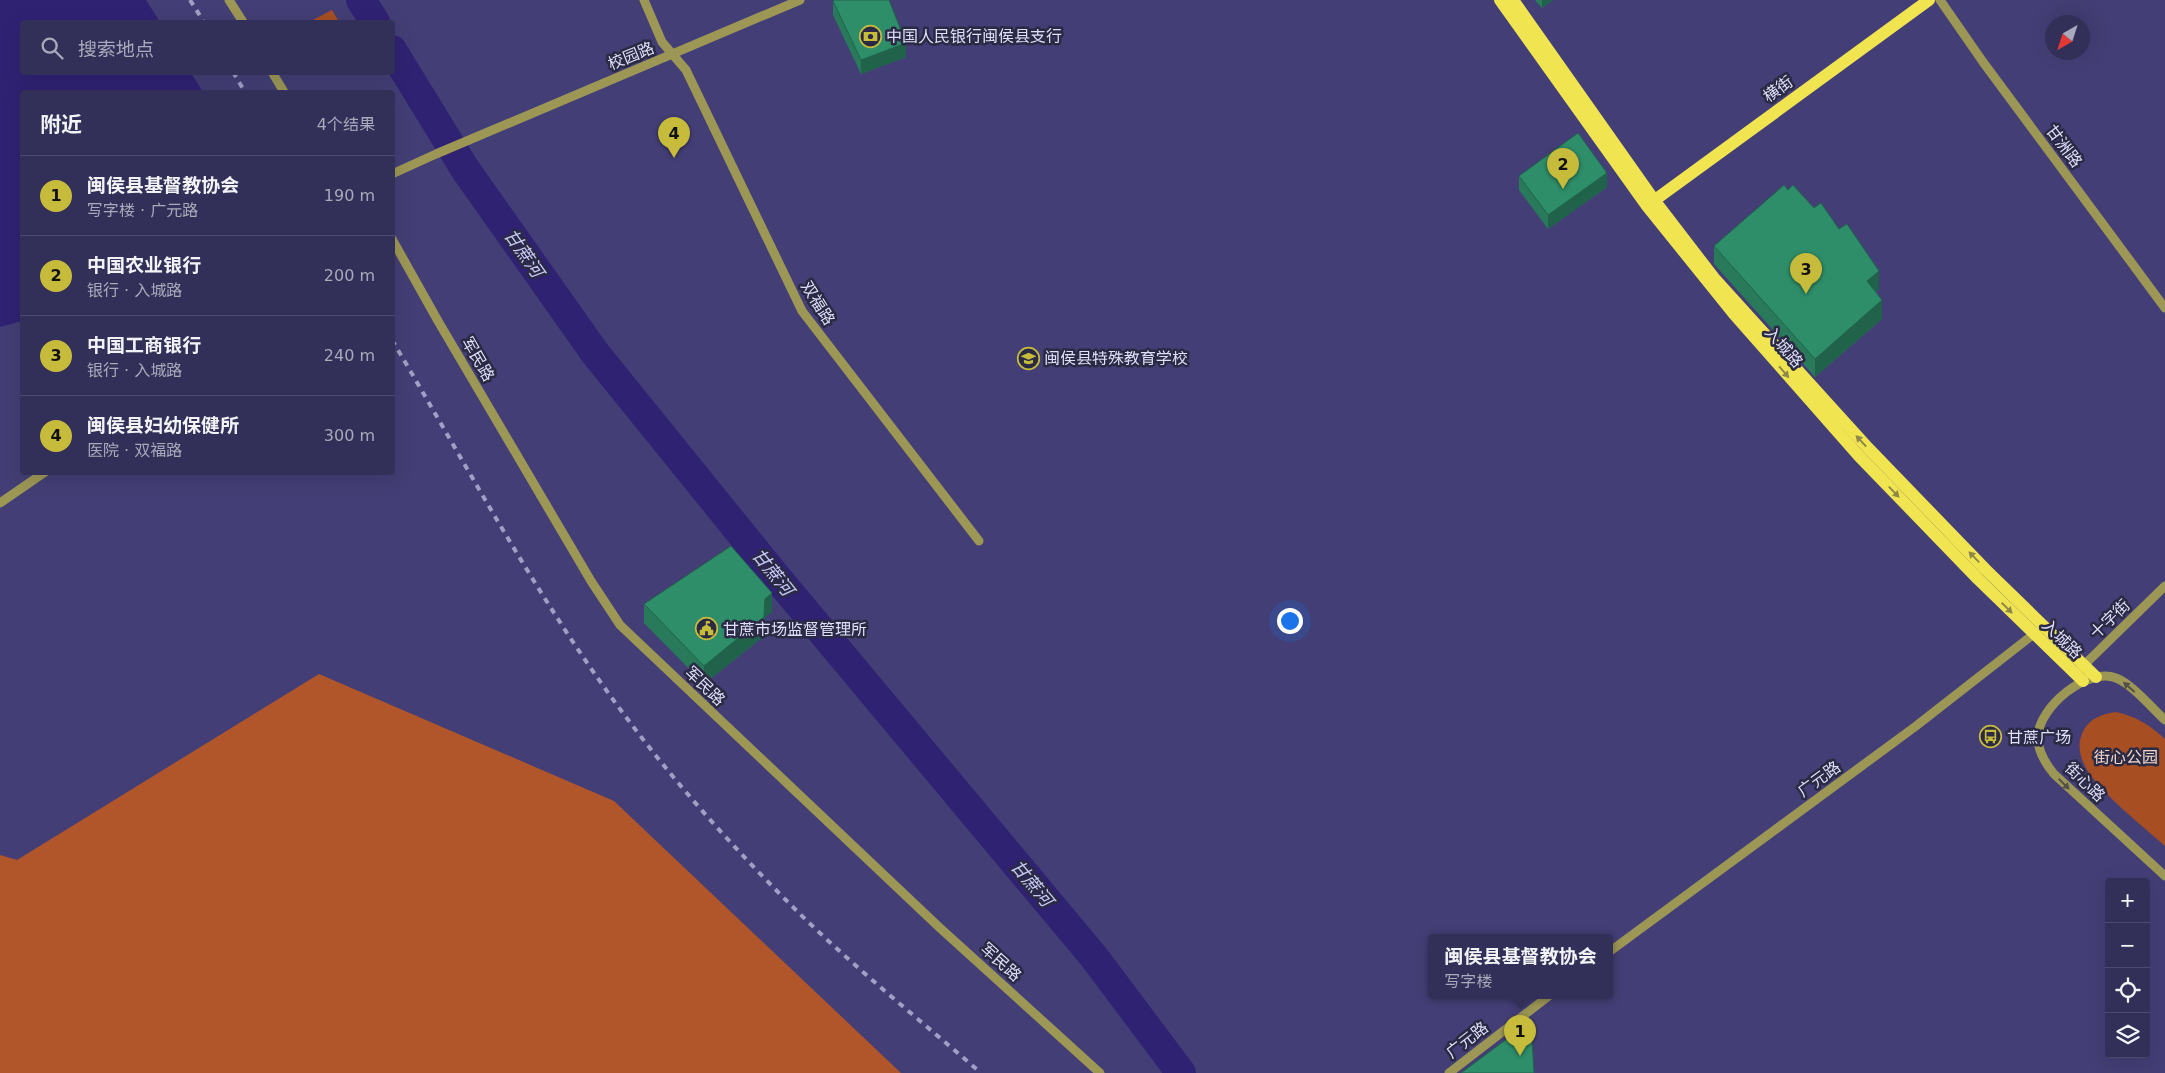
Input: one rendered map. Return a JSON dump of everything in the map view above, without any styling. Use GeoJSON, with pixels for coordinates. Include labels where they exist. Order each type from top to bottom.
{"type":"FeatureCollection","features":[{"type":"Feature","properties":{"kind":"main road","name":"入城路"},"geometry":{"type":"LineString","coordinates":[[1500,0],[1650,203],[1714,278],[1812,389],[1944,527],[2039,631],[2081,673],[2096,677]]}},
{"type":"Feature","properties":{"kind":"main road","name":"入城路"},"geometry":{"type":"LineString","coordinates":[[1513,0],[1650,203]]}},
{"type":"Feature","properties":{"kind":"main road","name":"横街"},"geometry":{"type":"LineString","coordinates":[[1650,203],[1928,0]]}},
{"type":"Feature","properties":{"kind":"street"},"geometry":{"type":"LineString","coordinates":[[229,0],[242,20]]}},
{"type":"Feature","properties":{"kind":"street","name":"双福路"},"geometry":{"type":"LineString","coordinates":[[644,0],[662,42],[686,70],[802,311],[979,541]]}},
{"type":"Feature","properties":{"kind":"street","name":"校园路"},"geometry":{"type":"LineString","coordinates":[[395,173],[800,0]]}},
{"type":"Feature","properties":{"kind":"street","name":"甘洲路"},"geometry":{"type":"LineString","coordinates":[[1940,0],[1983,62],[2165,308]]}},
{"type":"Feature","properties":{"kind":"street"},"geometry":{"type":"LineString","coordinates":[[274,75],[283,90]]}},
{"type":"Feature","properties":{"kind":"street","name":"军民路"},"geometry":{"type":"LineString","coordinates":[[395,244],[591,581],[620,625],[940,928],[1100,1073]]}},
{"type":"Feature","properties":{"kind":"street"},"geometry":{"type":"LineString","coordinates":[[0,503],[41,475]]}},
{"type":"Feature","properties":{"kind":"street","name":"十字街"},"geometry":{"type":"LineString","coordinates":[[2081,673],[2165,586]]}},
{"type":"Feature","properties":{"kind":"street","name":"广元路"},"geometry":{"type":"LineString","coordinates":[[1613,949],[1916,726],[2039,631]]}},
{"type":"Feature","properties":{"kind":"street","name":"街心路"},"geometry":{"type":"LineString","coordinates":[[2081,673],[2044,719],[2039,729],[2038,738],[2042,757],[2054,774],[2069,789],[2165,876]]}},
{"type":"Feature","properties":{"kind":"street"},"geometry":{"type":"LineString","coordinates":[[2096,677],[2108,676],[2124,682],[2165,720]]}},
{"type":"Feature","properties":{"kind":"street","name":"广元路"},"geometry":{"type":"LineString","coordinates":[[1450,1073],[1545,999]]}},
{"type":"Feature","properties":{"kind":"green space"},"geometry":{"type":"Polygon","coordinates":[[[332,10],[338,20],[313,20],[332,10]]]}},
{"type":"Feature","properties":{"kind":"green space","name":"街心公园"},"geometry":{"type":"Polygon","coordinates":[[[2116,712],[2142,722],[2154,729],[2165,739],[2165,846],[2108,795],[2089,774],[2082,760],[2080,745],[2085,729],[2096,718],[2116,712]]]}},
{"type":"Feature","properties":{"kind":"shaded area"},"geometry":{"type":"Polygon","coordinates":[[[0,0],[146,0],[159,20],[20,20],[20,75],[192,75],[202,90],[20,90],[20,322],[0,327],[0,0]]]}},
{"type":"Feature","properties":{"kind":"shaded area"},"geometry":{"type":"Polygon","coordinates":[[[319,674],[614,801],[901,1073],[0,1073],[0,855],[17,860],[319,674]]]}},
{"type":"Feature","properties":{"kind":"building","name":"中国人民银行闽侯县支行"},"geometry":{"type":"Polygon","coordinates":[[[834,0],[889,0],[906,43],[861,60],[834,0]]]}},
{"type":"Feature","properties":{"kind":"building"},"geometry":{"type":"Polygon","coordinates":[[[1578,133],[1607,173],[1548,215],[1519,176],[1578,133]]]}},
{"type":"Feature","properties":{"kind":"building"},"geometry":{"type":"Polygon","coordinates":[[[1784,185],[1788,190],[1793,185],[1814,208],[1821,203],[1839,229],[1847,224],[1879,271],[1867,281],[1882,300],[1815,359],[1714,246],[1784,185]]]}},
{"type":"Feature","properties":{"kind":"building","name":"甘蔗市场监督管理所"},"geometry":{"type":"Polygon","coordinates":[[[731,546],[772,593],[765,599],[764,617],[704,666],[644,604],[731,546]]]}},
{"type":"Feature","properties":{"kind":"building"},"geometry":{"type":"Polygon","coordinates":[[[1531,1021],[1534,1073],[1461,1073],[1531,1021]]]}},
{"type":"Feature","properties":{"kind":"waterway","name":"甘蔗河"},"geometry":{"type":"LineString","coordinates":[[361,0],[374,20]]}},
{"type":"Feature","properties":{"kind":"waterway","name":"甘蔗河"},"geometry":{"type":"LineString","coordinates":[[395,55],[465,169],[595,353],[773,573],[1094,957],[1181,1073]]}},
{"type":"Feature","properties":{"kind":"railway"},"geometry":{"type":"LineString","coordinates":[[190,0],[203,20]]}},
{"type":"Feature","properties":{"kind":"railway"},"geometry":{"type":"LineString","coordinates":[[235,75],[244,90]]}},
{"type":"Feature","properties":{"kind":"railway"},"geometry":{"type":"LineString","coordinates":[[395,345],[558,620],[640,736],[728,840],[799,913],[866,974],[981,1073]]}},
{"type":"Feature","properties":{"kind":"place","name":"中国人民银行闽侯县支行"},"geometry":{"type":"Point","coordinates":[870,36]}},
{"type":"Feature","properties":{"kind":"place","name":"闽侯县妇幼保健所"},"geometry":{"type":"Point","coordinates":[674,158]}},
{"type":"Feature","properties":{"kind":"place","name":"中国农业银行"},"geometry":{"type":"Point","coordinates":[1563,189]}},
{"type":"Feature","properties":{"kind":"place","name":"中国工商银行"},"geometry":{"type":"Point","coordinates":[1806,294]}},
{"type":"Feature","properties":{"kind":"place","name":"闽侯县特殊教育学校"},"geometry":{"type":"Point","coordinates":[1028,358]}},
{"type":"Feature","properties":{"kind":"place","name":"甘蔗市场监督管理所"},"geometry":{"type":"Point","coordinates":[707,629]}},
{"type":"Feature","properties":{"kind":"place","name":"甘蔗广场"},"geometry":{"type":"Point","coordinates":[1991,737]}},
{"type":"Feature","properties":{"kind":"place","name":"闽侯县基督教协会"},"geometry":{"type":"Point","coordinates":[1520,1056]}}]}
